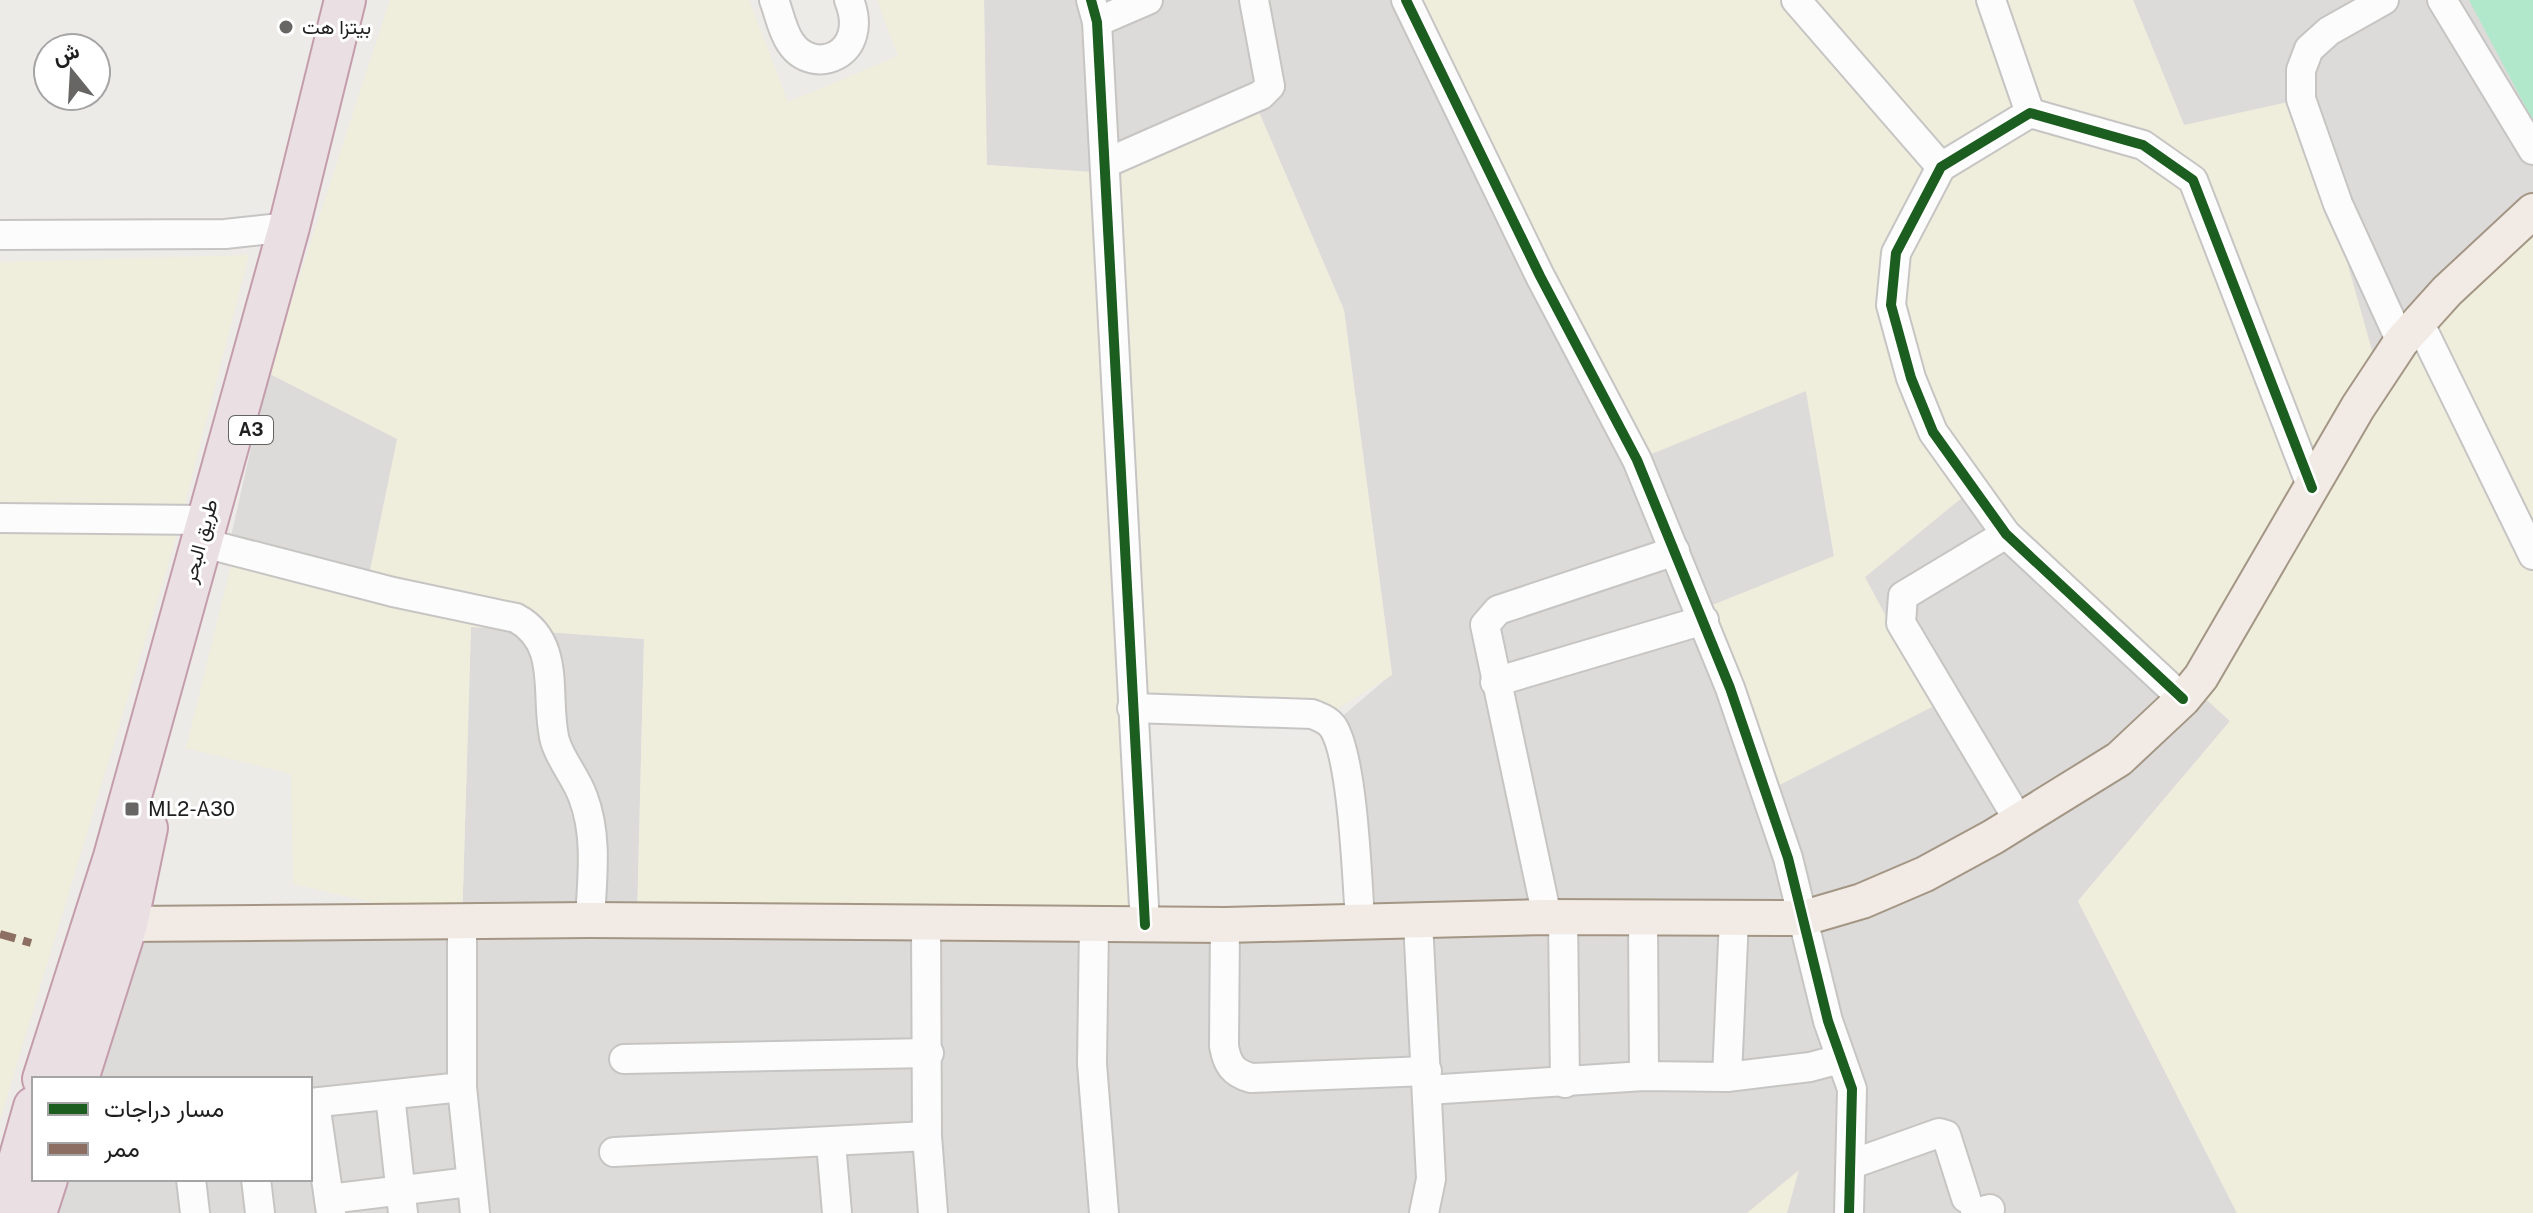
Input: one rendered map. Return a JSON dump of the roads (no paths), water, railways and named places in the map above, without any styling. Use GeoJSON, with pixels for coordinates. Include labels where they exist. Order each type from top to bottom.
{"type":"FeatureCollection","features":[{"type":"Feature","properties":{"kind":"highway","name":"طريق البحر"},"geometry":{"type":"LineString","coordinates":[[78,1077],[110,919],[114,857],[211,533],[345,0]]}},
{"type":"Feature","properties":{"kind":"highway","name":"طريق البحر"},"geometry":{"type":"LineString","coordinates":[[211,533],[268,373],[369,0]]}},
{"type":"Feature","properties":{"kind":"highway","name":"طريق البحر"},"geometry":{"type":"LineString","coordinates":[[44,1077],[110,919]]}},
{"type":"Feature","properties":{"kind":"highway"},"geometry":{"type":"LineString","coordinates":[[4,1213],[32,1114]]}},
{"type":"Feature","properties":{"kind":"highway"},"geometry":{"type":"LineString","coordinates":[[36,1213],[46,1181]]}},
{"type":"Feature","properties":{"kind":"main road"},"geometry":{"type":"LineString","coordinates":[[110,919],[1225,925],[1555,917],[1804,918],[1862,901],[1925,874],[2019,821],[2119,759],[2183,699],[2201,677],[2358,407],[2410,332],[2447,291],[2533,211]]}},
{"type":"Feature","properties":{"kind":"street"},"geometry":{"type":"LineString","coordinates":[[774,0],[790,44],[813,58],[827,59],[840,54],[855,31],[856,18],[849,0]]}},
{"type":"Feature","properties":{"kind":"street"},"geometry":{"type":"LineString","coordinates":[[1145,925],[1106,163],[1094,11],[1148,0]]}},
{"type":"Feature","properties":{"kind":"street"},"geometry":{"type":"LineString","coordinates":[[1106,163],[1261,95],[1270,86],[1254,0]]}},
{"type":"Feature","properties":{"kind":"street"},"geometry":{"type":"LineString","coordinates":[[1406,0],[1540,276],[1637,460],[1704,620],[1766,792],[1804,918],[1840,1059],[1852,1089],[1849,1213]]}},
{"type":"Feature","properties":{"kind":"street"},"geometry":{"type":"LineString","coordinates":[[1796,0],[1941,167]]}},
{"type":"Feature","properties":{"kind":"street"},"geometry":{"type":"LineString","coordinates":[[1991,0],[2028,99],[2030,113]]}},
{"type":"Feature","properties":{"kind":"street"},"geometry":{"type":"LineString","coordinates":[[2384,0],[2329,31],[2309,49],[2301,70],[2301,99],[2338,204],[2533,555]]}},
{"type":"Feature","properties":{"kind":"street"},"geometry":{"type":"LineString","coordinates":[[2442,0],[2533,150]]}},
{"type":"Feature","properties":{"kind":"street"},"geometry":{"type":"LineString","coordinates":[[2183,699],[2006,534],[1933,432],[1911,378],[1891,305],[1896,253],[1941,167],[2030,113],[2143,145],[2193,180],[2312,488]]}},
{"type":"Feature","properties":{"kind":"street"},"geometry":{"type":"LineString","coordinates":[[0,235],[225,234],[289,227]]}},
{"type":"Feature","properties":{"kind":"street"},"geometry":{"type":"LineString","coordinates":[[0,518],[211,533],[393,592],[516,618],[529,625],[544,646],[548,662],[556,745],[588,814],[593,852],[590,920]]}},
{"type":"Feature","properties":{"kind":"street"},"geometry":{"type":"LineString","coordinates":[[2006,534],[1903,596],[1900,608],[1901,623],[2019,821]]}},
{"type":"Feature","properties":{"kind":"street"},"geometry":{"type":"LineString","coordinates":[[1565,1083],[1555,917],[1495,682],[1485,625],[1498,610],[1675,551]]}},
{"type":"Feature","properties":{"kind":"street"},"geometry":{"type":"LineString","coordinates":[[1495,682],[1704,620]]}},
{"type":"Feature","properties":{"kind":"street"},"geometry":{"type":"LineString","coordinates":[[1132,708],[1312,714],[1332,725],[1339,741],[1349,793],[1360,920]]}},
{"type":"Feature","properties":{"kind":"street"},"geometry":{"type":"LineString","coordinates":[[1643,918],[1644,1076]]}},
{"type":"Feature","properties":{"kind":"street"},"geometry":{"type":"LineString","coordinates":[[1727,1077],[1734,918]]}},
{"type":"Feature","properties":{"kind":"street"},"geometry":{"type":"LineString","coordinates":[[1418,921],[1431,1179],[1424,1213]]}},
{"type":"Feature","properties":{"kind":"street"},"geometry":{"type":"LineString","coordinates":[[462,923],[462,1087],[475,1213]]}},
{"type":"Feature","properties":{"kind":"street"},"geometry":{"type":"LineString","coordinates":[[926,924],[927,1136],[933,1213]]}},
{"type":"Feature","properties":{"kind":"street"},"geometry":{"type":"LineString","coordinates":[[1094,925],[1092,1064],[1104,1213]]}},
{"type":"Feature","properties":{"kind":"street"},"geometry":{"type":"LineString","coordinates":[[1225,925],[1226,1058],[1239,1075],[1251,1078],[1565,1083],[1644,1076],[1727,1077],[1810,1067],[1840,1059]]}},
{"type":"Feature","properties":{"kind":"street"},"geometry":{"type":"LineString","coordinates":[[624,1059],[929,1053]]}},
{"type":"Feature","properties":{"kind":"street"},"geometry":{"type":"LineString","coordinates":[[462,1087],[313,1103],[330,1206],[402,1202],[470,1182]]}},
{"type":"Feature","properties":{"kind":"street"},"geometry":{"type":"LineString","coordinates":[[390,1095],[402,1202]]}},
{"type":"Feature","properties":{"kind":"street"},"geometry":{"type":"LineString","coordinates":[[1852,1164],[1939,1133],[1946,1135],[1977,1207]]}},
{"type":"Feature","properties":{"kind":"street"},"geometry":{"type":"LineString","coordinates":[[614,1152],[927,1136]]}},
{"type":"Feature","properties":{"kind":"street"},"geometry":{"type":"LineString","coordinates":[[831,1143],[837,1213]]}},
{"type":"Feature","properties":{"kind":"street"},"geometry":{"type":"LineString","coordinates":[[191,1181],[195,1213]]}},
{"type":"Feature","properties":{"kind":"street"},"geometry":{"type":"LineString","coordinates":[[256,1181],[260,1213]]}},
{"type":"Feature","properties":{"kind":"place","name":"بيتزا هت"},"geometry":{"type":"Point","coordinates":[286,27]}},
{"type":"Feature","properties":{"kind":"place","name":"ML2-A30"},"geometry":{"type":"Point","coordinates":[132,809]}}]}
